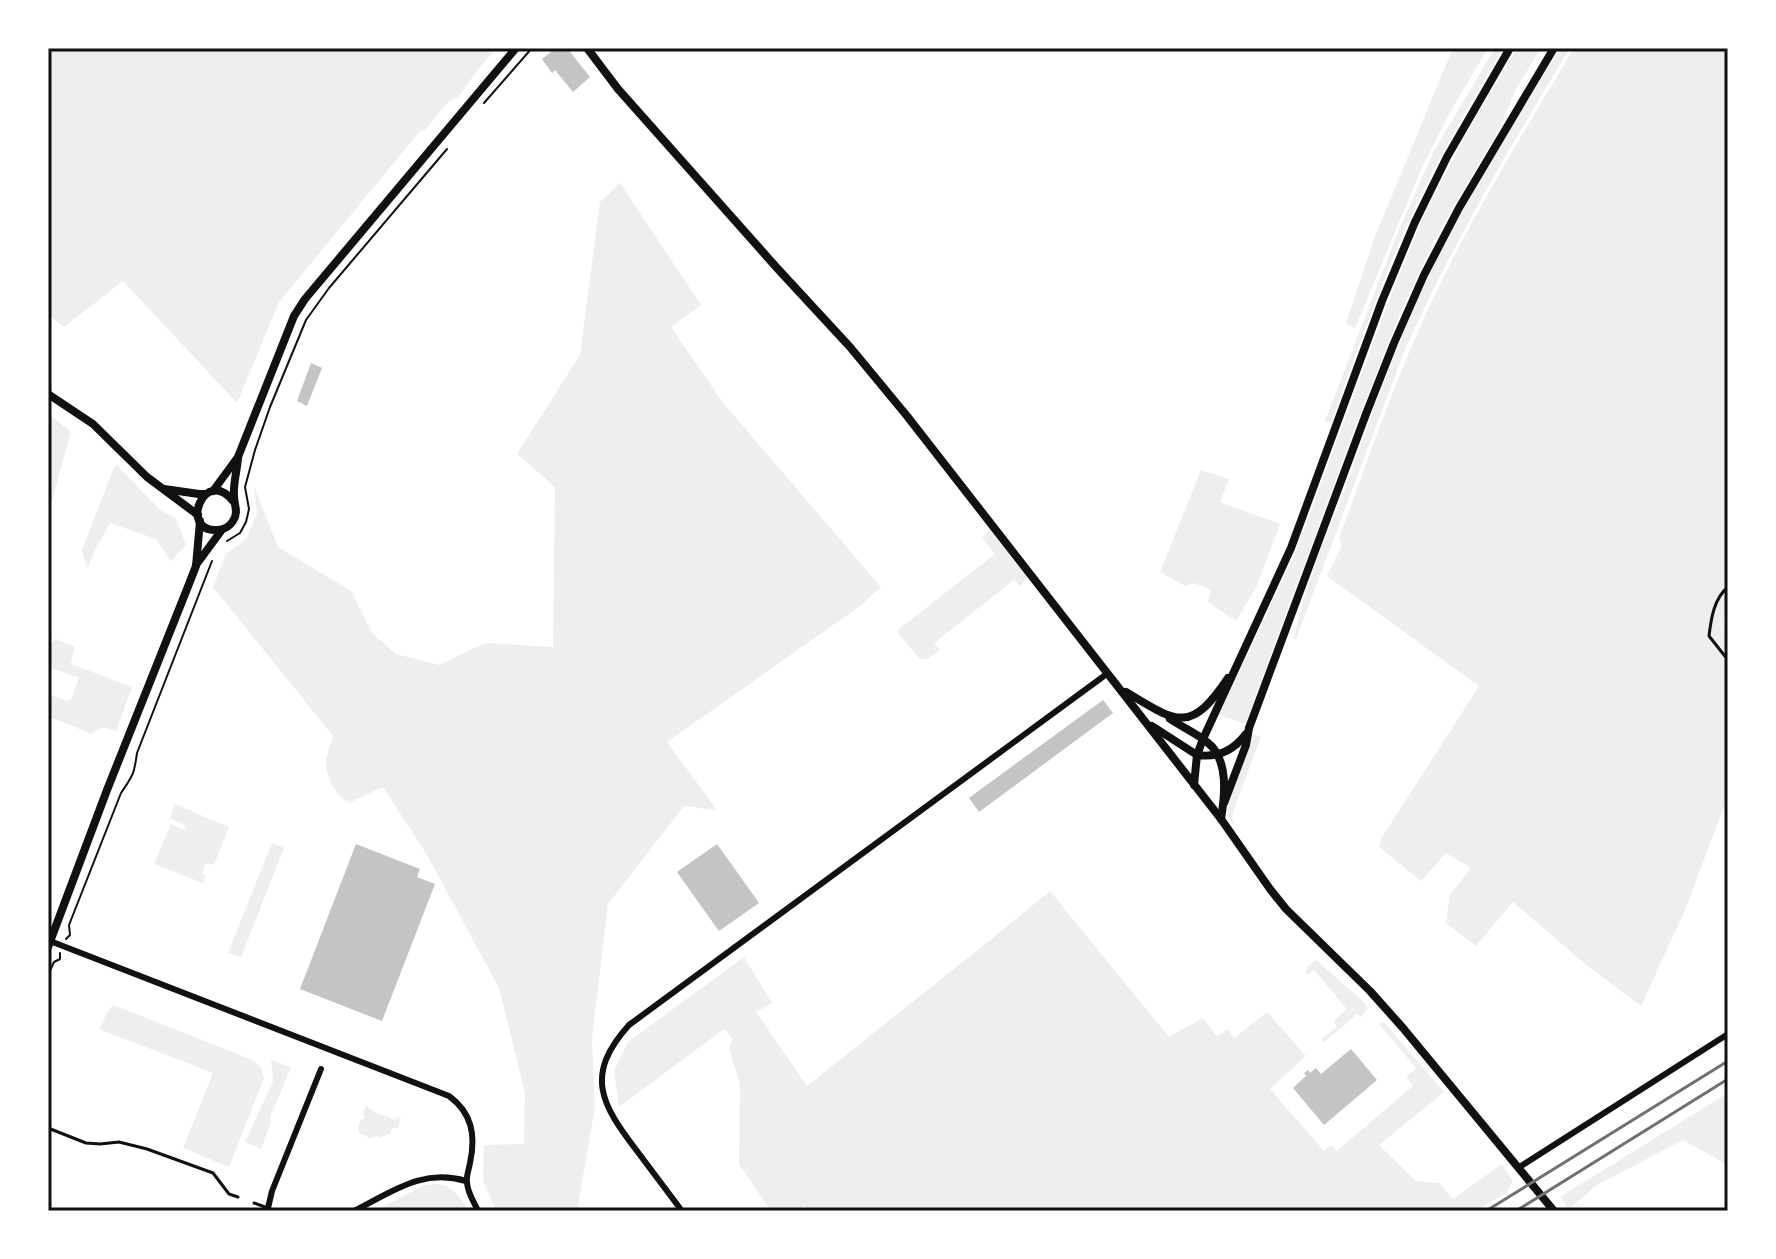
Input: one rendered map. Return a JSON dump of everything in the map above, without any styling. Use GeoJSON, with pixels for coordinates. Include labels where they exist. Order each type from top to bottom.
{"type":"FeatureCollection","features":[{"type":"Feature","properties":{"kind":"street"},"geometry":{"type":"LineString","coordinates":[[234,502],[238,457],[294,316],[516,48]]}},
{"type":"Feature","properties":{"kind":"street"},"geometry":{"type":"LineString","coordinates":[[587,48],[618,89],[860,359],[907,416],[1221,819],[1286,909],[1377,999],[1554,1211]]}},
{"type":"Feature","properties":{"kind":"street"},"geometry":{"type":"LineString","coordinates":[[1193,785],[1197,755],[1203,739],[1291,548],[1415,222],[1447,157],[1510,48]]}},
{"type":"Feature","properties":{"kind":"street"},"geometry":{"type":"LineString","coordinates":[[1221,819],[1249,730],[1394,343],[1424,275],[1459,208],[1554,48]]}},
{"type":"Feature","properties":{"kind":"street"},"geometry":{"type":"LineString","coordinates":[[48,394],[93,424],[147,477],[210,529],[227,528],[235,519],[236,507],[226,493],[199,494],[163,489]]}},
{"type":"Feature","properties":{"kind":"street"},"geometry":{"type":"LineString","coordinates":[[196,566],[199,503],[238,457]]}},
{"type":"Feature","properties":{"kind":"street"},"geometry":{"type":"LineString","coordinates":[[221,530],[196,566],[49,944],[328,1053],[449,1096],[467,1114],[473,1138],[466,1181],[478,1211]]}},
{"type":"Feature","properties":{"kind":"street"},"geometry":{"type":"LineString","coordinates":[[1166,716],[1180,719],[1204,709],[1235,667]]}},
{"type":"Feature","properties":{"kind":"street"},"geometry":{"type":"LineString","coordinates":[[682,1211],[616,1124],[607,1107],[602,1089],[602,1072],[615,1041],[629,1025],[1108,673]]}},
{"type":"Feature","properties":{"kind":"street"},"geometry":{"type":"LineString","coordinates":[[1120,688],[1203,739],[1220,755],[1224,803]]}},
{"type":"Feature","properties":{"kind":"street"},"geometry":{"type":"LineString","coordinates":[[1146,722],[1197,755],[1220,755],[1239,744],[1249,730]]}},
{"type":"Feature","properties":{"kind":"street"},"geometry":{"type":"LineString","coordinates":[[1518,1168],[1728,1034]]}},
{"type":"Feature","properties":{"kind":"street"},"geometry":{"type":"LineString","coordinates":[[269,1209],[272,1191],[321,1070]]}},
{"type":"Feature","properties":{"kind":"street"},"geometry":{"type":"LineString","coordinates":[[354,1211],[419,1179],[451,1176],[466,1181]]}},
{"type":"Feature","properties":{"kind":"lane"},"geometry":{"type":"LineString","coordinates":[[1728,587],[1711,616],[1709,636],[1728,660]]}},
{"type":"Feature","properties":{"kind":"lane"},"geometry":{"type":"LineString","coordinates":[[48,1128],[86,1143],[119,1142],[147,1149],[213,1173],[229,1194],[238,1197]]}},
{"type":"Feature","properties":{"kind":"lane"},"geometry":{"type":"LineString","coordinates":[[254,1203],[269,1209]]}},
{"type":"Feature","properties":{"kind":"path"},"geometry":{"type":"LineString","coordinates":[[484,103],[532,48]]}},
{"type":"Feature","properties":{"kind":"path"},"geometry":{"type":"LineString","coordinates":[[223,543],[237,535],[246,522],[249,509],[245,487],[255,450],[306,320],[319,300],[447,149]]}},
{"type":"Feature","properties":{"kind":"path"},"geometry":{"type":"LineString","coordinates":[[69,936],[69,925],[121,793],[132,779],[137,753],[214,555]]}},
{"type":"Feature","properties":{"kind":"path"},"geometry":{"type":"LineString","coordinates":[[48,975],[59,957]]}},
{"type":"Feature","properties":{"kind":"shaded area"},"geometry":{"type":"Polygon","coordinates":[[[48,48],[497,48],[458,97],[447,103],[424,131],[421,130],[279,302],[237,403],[123,281],[64,327],[48,315],[48,48]]]}},
{"type":"Feature","properties":{"kind":"shaded area"},"geometry":{"type":"Polygon","coordinates":[[[1453,48],[1488,48],[1422,167],[1355,328],[1346,323],[1374,239],[1453,48]]]}},
{"type":"Feature","properties":{"kind":"shaded area"},"geometry":{"type":"Polygon","coordinates":[[[1495,48],[1503,48],[1420,197],[1384,281],[1331,423],[1325,421],[1400,227],[1434,151],[1495,48]]]}},
{"type":"Feature","properties":{"kind":"shaded area"},"geometry":{"type":"Polygon","coordinates":[[[1517,48],[1541,48],[1516,89],[1499,129],[1433,243],[1401,311],[1245,724],[1219,715],[1294,556],[1394,287],[1424,216],[1466,134],[1517,48]]]}},
{"type":"Feature","properties":{"kind":"shaded area"},"geometry":{"type":"Polygon","coordinates":[[[1560,48],[1570,48],[1461,235],[1404,352],[1296,639],[1304,598],[1318,559],[1418,300],[1476,188],[1560,48]]]}},
{"type":"Feature","properties":{"kind":"shaded area"},"geometry":{"type":"Polygon","coordinates":[[[1574,48],[1728,48],[1728,612],[1725,629],[1728,639],[1728,796],[1685,910],[1641,1006],[1585,964],[1513,902],[1476,946],[1446,923],[1450,895],[1471,868],[1446,853],[1421,881],[1379,847],[1381,839],[1479,686],[1327,576],[1342,545],[1339,538],[1383,417],[1433,299],[1483,203],[1574,48]]]}},
{"type":"Feature","properties":{"kind":"shaded area"},"geometry":{"type":"Polygon","coordinates":[[[620,183],[701,305],[671,327],[724,404],[881,587],[860,606],[667,742],[717,810],[684,806],[608,904],[592,1038],[595,1107],[577,1211],[496,1211],[483,1181],[484,1145],[524,1144],[525,1093],[499,988],[427,855],[383,787],[351,803],[336,792],[326,767],[333,736],[213,587],[226,554],[247,538],[257,513],[254,486],[278,547],[351,591],[372,633],[396,654],[439,665],[485,643],[553,647],[555,487],[517,454],[580,355],[600,202],[620,183]]]}},
{"type":"Feature","properties":{"kind":"shaded area"},"geometry":{"type":"Polygon","coordinates":[[[48,414],[70,431],[70,435],[48,515],[48,414]]]}},
{"type":"Feature","properties":{"kind":"shaded area"},"geometry":{"type":"Polygon","coordinates":[[[117,465],[158,508],[176,519],[186,545],[171,561],[156,539],[110,523],[88,567],[86,565],[82,550],[117,465]]]}},
{"type":"Feature","properties":{"kind":"shaded area"},"geometry":{"type":"Polygon","coordinates":[[[1201,470],[1229,479],[1220,502],[1280,524],[1256,588],[1236,621],[1208,602],[1211,590],[1194,583],[1186,586],[1160,572],[1201,470]]]}},
{"type":"Feature","properties":{"kind":"shaded area"},"geometry":{"type":"Polygon","coordinates":[[[990,530],[1026,576],[1025,580],[1020,587],[1014,580],[934,643],[940,650],[927,659],[920,659],[898,633],[899,629],[995,554],[982,537],[990,530]]]}},
{"type":"Feature","properties":{"kind":"shaded area"},"geometry":{"type":"Polygon","coordinates":[[[56,639],[75,647],[71,664],[132,687],[116,731],[103,727],[91,734],[48,716],[48,694],[67,701],[71,699],[79,678],[48,667],[48,647],[56,639]]]}},
{"type":"Feature","properties":{"kind":"shaded area"},"geometry":{"type":"Polygon","coordinates":[[[1253,734],[1261,737],[1234,809],[1234,823],[1231,824],[1229,801],[1253,734]]]}},
{"type":"Feature","properties":{"kind":"shaded area"},"geometry":{"type":"Polygon","coordinates":[[[175,804],[229,827],[214,865],[206,863],[203,883],[154,864],[171,824],[184,830],[186,826],[170,818],[175,804]]]}},
{"type":"Feature","properties":{"kind":"shaded area"},"geometry":{"type":"Polygon","coordinates":[[[272,843],[284,848],[241,957],[228,953],[272,843]]]}},
{"type":"Feature","properties":{"kind":"shaded area"},"geometry":{"type":"Polygon","coordinates":[[[1050,891],[1169,1037],[1203,1018],[1217,1036],[1228,1029],[1234,1038],[1267,1012],[1306,1056],[1270,1089],[1324,1151],[1331,1145],[1337,1151],[1413,1086],[1406,1077],[1416,1068],[1379,1024],[1384,1022],[1444,1092],[1379,1145],[1416,1181],[1439,1183],[1453,1199],[1502,1164],[1513,1181],[1507,1192],[1476,1211],[811,1211],[803,1206],[797,1211],[771,1211],[739,1164],[740,1084],[729,1048],[733,1039],[724,1029],[619,1107],[614,1071],[628,1042],[744,957],[772,1003],[756,1012],[807,1086],[1050,891]]]}},
{"type":"Feature","properties":{"kind":"shaded area"},"geometry":{"type":"Polygon","coordinates":[[[1316,960],[1368,1008],[1361,1017],[1357,1014],[1323,1043],[1322,1038],[1337,1027],[1334,1021],[1347,1009],[1314,970],[1306,976],[1307,967],[1316,960]]]}},
{"type":"Feature","properties":{"kind":"shaded area"},"geometry":{"type":"Polygon","coordinates":[[[112,1006],[253,1060],[261,1068],[264,1078],[229,1167],[183,1148],[213,1073],[99,1029],[112,1006]]]}},
{"type":"Feature","properties":{"kind":"shaded area"},"geometry":{"type":"Polygon","coordinates":[[[271,1060],[291,1067],[270,1117],[261,1149],[245,1142],[273,1081],[271,1060]]]}},
{"type":"Feature","properties":{"kind":"shaded area"},"geometry":{"type":"Polygon","coordinates":[[[1728,1093],[1728,1165],[1683,1140],[1597,1185],[1569,1209],[1560,1197],[1728,1093]]]}},
{"type":"Feature","properties":{"kind":"shaded area"},"geometry":{"type":"Polygon","coordinates":[[[366,1105],[385,1116],[382,1125],[386,1116],[395,1120],[401,1118],[398,1128],[392,1128],[390,1134],[380,1138],[360,1134],[358,1128],[365,1116],[366,1105]]]}},
{"type":"Feature","properties":{"kind":"shaded area"},"geometry":{"type":"Polygon","coordinates":[[[437,1184],[452,1190],[468,1211],[374,1211],[425,1185],[437,1184]]]}},
{"type":"Feature","properties":{"kind":"building"},"geometry":{"type":"Polygon","coordinates":[[[556,48],[567,48],[590,77],[573,92],[542,59],[556,48]]]}},
{"type":"Feature","properties":{"kind":"building"},"geometry":{"type":"Polygon","coordinates":[[[311,363],[322,368],[307,406],[297,401],[311,363]]]}},
{"type":"Feature","properties":{"kind":"building"},"geometry":{"type":"Polygon","coordinates":[[[1103,700],[1113,713],[979,812],[969,798],[1103,700]]]}},
{"type":"Feature","properties":{"kind":"building"},"geometry":{"type":"Polygon","coordinates":[[[356,844],[420,869],[417,877],[435,884],[382,1021],[300,989],[356,844]]]}},
{"type":"Feature","properties":{"kind":"building"},"geometry":{"type":"Polygon","coordinates":[[[717,844],[759,903],[719,931],[677,872],[717,844]]]}},
{"type":"Feature","properties":{"kind":"building"},"geometry":{"type":"Polygon","coordinates":[[[1351,1049],[1377,1080],[1324,1125],[1293,1088],[1308,1070],[1310,1073],[1316,1068],[1321,1074],[1351,1049]]]}},
{"type":"Feature","properties":{"kind":"railway"},"geometry":{"type":"LineString","coordinates":[[1486,1211],[1728,1061]]}},
{"type":"Feature","properties":{"kind":"railway"},"geometry":{"type":"LineString","coordinates":[[1516,1211],[1728,1079]]}}]}
